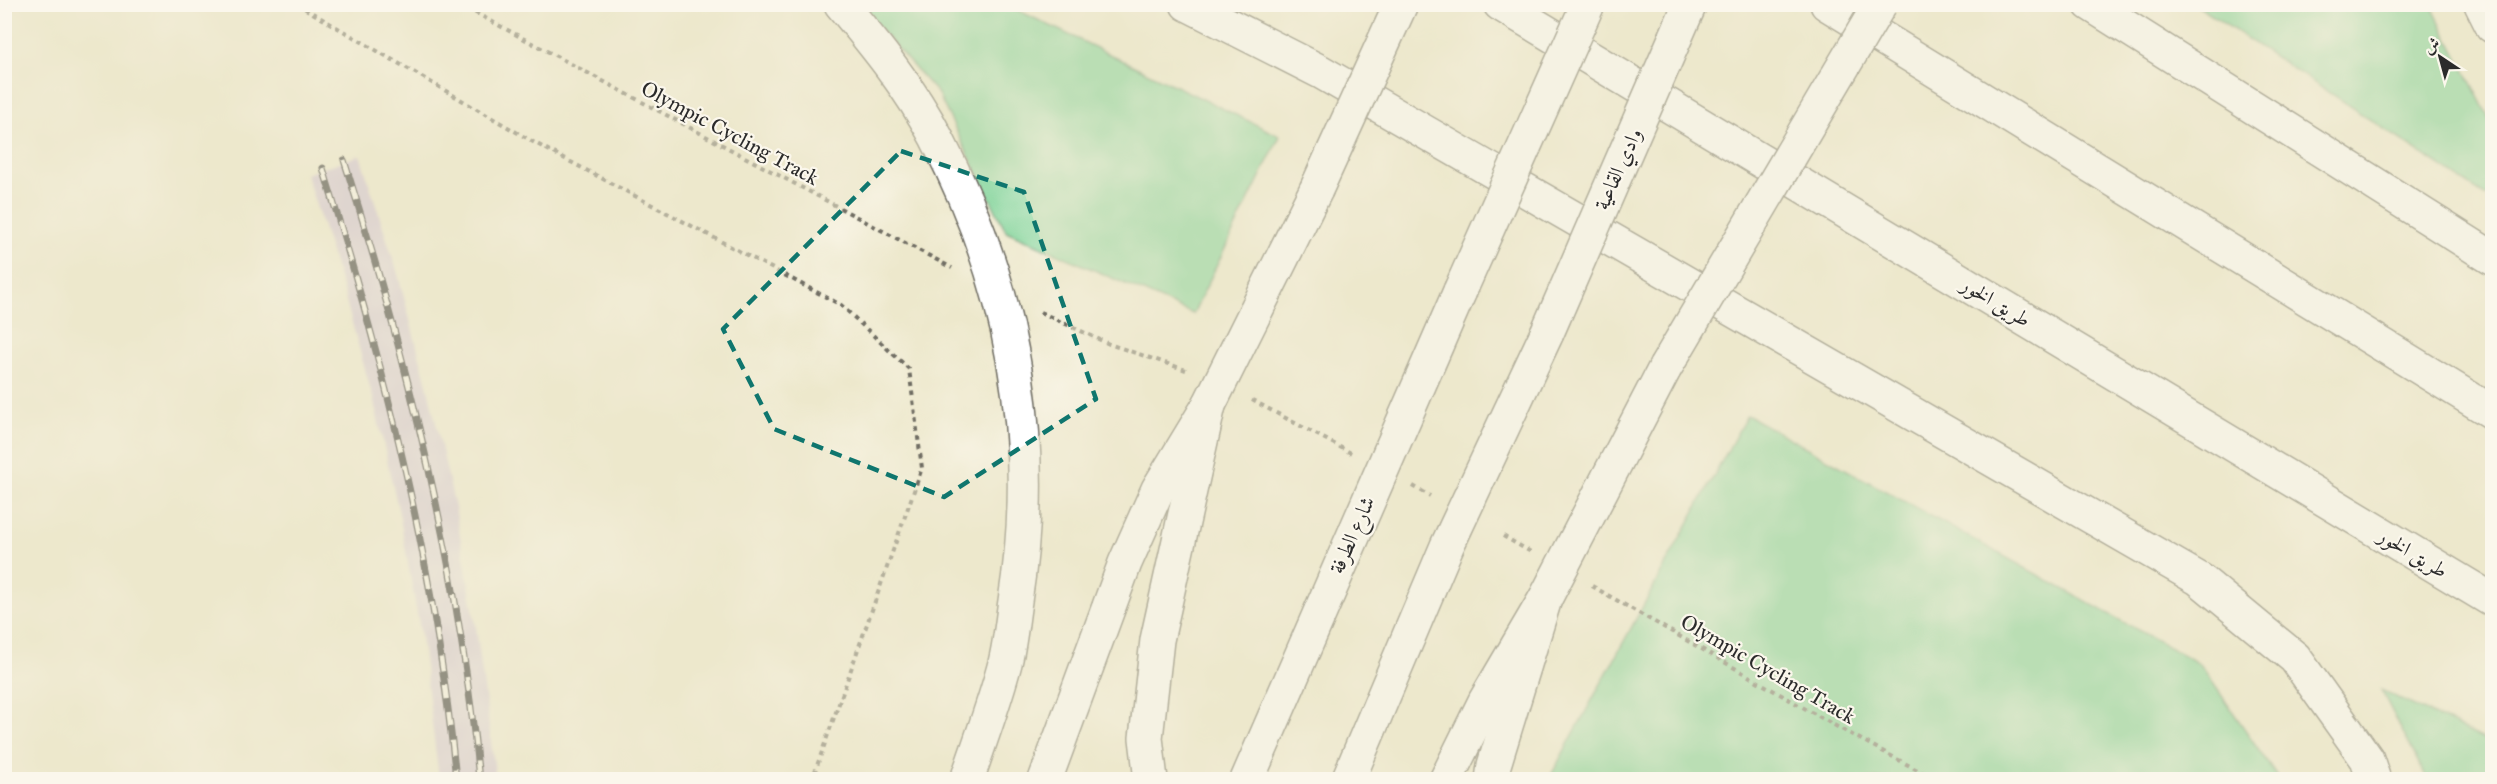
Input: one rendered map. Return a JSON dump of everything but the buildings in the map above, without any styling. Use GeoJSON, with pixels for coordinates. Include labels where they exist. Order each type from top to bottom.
{"type":"FeatureCollection","features":[{"type":"Feature","properties":{"kind":"main road"},"geometry":{"type":"LineString","coordinates":[[842,4],[883,54],[936,135],[976,222],[1009,329],[1025,440],[1023,552],[1005,662],[967,780]]}},
{"type":"Feature","properties":{"kind":"main road"},"geometry":{"type":"LineString","coordinates":[[1187,4],[1321,72],[2199,579],[2295,658],[2367,759],[2374,780]]}},
{"type":"Feature","properties":{"kind":"main road"},"geometry":{"type":"LineString","coordinates":[[1045,780],[1125,562],[1158,489],[1209,405],[1316,190],[1401,4]]}},
{"type":"Feature","properties":{"kind":"main road","name":"طريق الخور"},"geometry":{"type":"LineString","coordinates":[[1500,4],[2493,600]]}},
{"type":"Feature","properties":{"kind":"main road","name":"شارع الطرفة"},"geometry":{"type":"LineString","coordinates":[[1247,780],[1588,4]]}},
{"type":"Feature","properties":{"kind":"main road","name":"وادي القاعية"},"geometry":{"type":"LineString","coordinates":[[1348,780],[1448,546],[1547,333],[1690,4]]}},
{"type":"Feature","properties":{"kind":"main road"},"geometry":{"type":"LineString","coordinates":[[1827,4],[2493,412]]}},
{"type":"Feature","properties":{"kind":"main road"},"geometry":{"type":"LineString","coordinates":[[1446,780],[1485,701],[1545,599],[1665,368],[1880,4]]}},
{"type":"Feature","properties":{"kind":"main road"},"geometry":{"type":"LineString","coordinates":[[2090,4],[2493,258]]}},
{"type":"Feature","properties":{"kind":"main road"},"geometry":{"type":"LineString","coordinates":[[2481,4],[2493,26]]}},
{"type":"Feature","properties":{"kind":"main road"},"geometry":{"type":"LineString","coordinates":[[1150,780],[1146,738],[1157,640],[1209,405]]}},
{"type":"Feature","properties":{"kind":"main road"},"geometry":{"type":"LineString","coordinates":[[1492,780],[1494,765],[1545,599]]}},
{"type":"Feature","properties":{"kind":"path"},"geometry":{"type":"LineString","coordinates":[[297,4],[535,143],[840,305],[909,369],[922,468],[812,780]]}},
{"type":"Feature","properties":{"kind":"path","name":"Olympic Cycling Track"},"geometry":{"type":"LineString","coordinates":[[459,4],[956,270]]}},
{"type":"Feature","properties":{"kind":"path"},"geometry":{"type":"LineString","coordinates":[[1030,307],[1109,344],[1191,372]]}},
{"type":"Feature","properties":{"kind":"path"},"geometry":{"type":"LineString","coordinates":[[1245,396],[1360,457]]}},
{"type":"Feature","properties":{"kind":"path"},"geometry":{"type":"LineString","coordinates":[[1407,483],[1435,498]]}},
{"type":"Feature","properties":{"kind":"path"},"geometry":{"type":"LineString","coordinates":[[1503,536],[1540,557]]}},
{"type":"Feature","properties":{"kind":"path","name":"Olympic Cycling Track"},"geometry":{"type":"LineString","coordinates":[[1586,583],[1832,724],[1936,780]]}},
{"type":"Feature","properties":{"kind":"highlighted area"},"geometry":{"type":"Polygon","coordinates":[[[901,151],[1024,192],[1096,399],[944,497],[774,429],[723,329],[901,151]]]}},
{"type":"Feature","properties":{"kind":"shaded area"},"geometry":{"type":"Polygon","coordinates":[[[360,155],[397,271],[428,388],[455,507],[476,626],[496,779],[439,779],[421,636],[400,518],[374,402],[342,287],[306,174],[360,155]]]}},
{"type":"Feature","properties":{"kind":"green space"},"geometry":{"type":"Polygon","coordinates":[[[858,5],[1007,5],[1280,136],[1193,314],[1006,231],[938,94],[858,5]]]}},
{"type":"Feature","properties":{"kind":"green space"},"geometry":{"type":"Polygon","coordinates":[[[2196,5],[2431,5],[2492,124],[2492,200],[2196,5]]]}},
{"type":"Feature","properties":{"kind":"green space"},"geometry":{"type":"Polygon","coordinates":[[[1747,415],[2200,664],[2279,779],[1549,779],[1747,415]]]}},
{"type":"Feature","properties":{"kind":"green space"},"geometry":{"type":"Polygon","coordinates":[[[2381,690],[2492,743],[2492,779],[2427,779],[2381,690]]]}},
{"type":"Feature","properties":{"kind":"railway"},"geometry":{"type":"LineString","coordinates":[[344,160],[389,312],[428,466],[458,622],[479,780]]}},
{"type":"Feature","properties":{"kind":"railway"},"geometry":{"type":"LineString","coordinates":[[323,168],[367,318],[405,470],[436,624],[456,780]]}}]}
